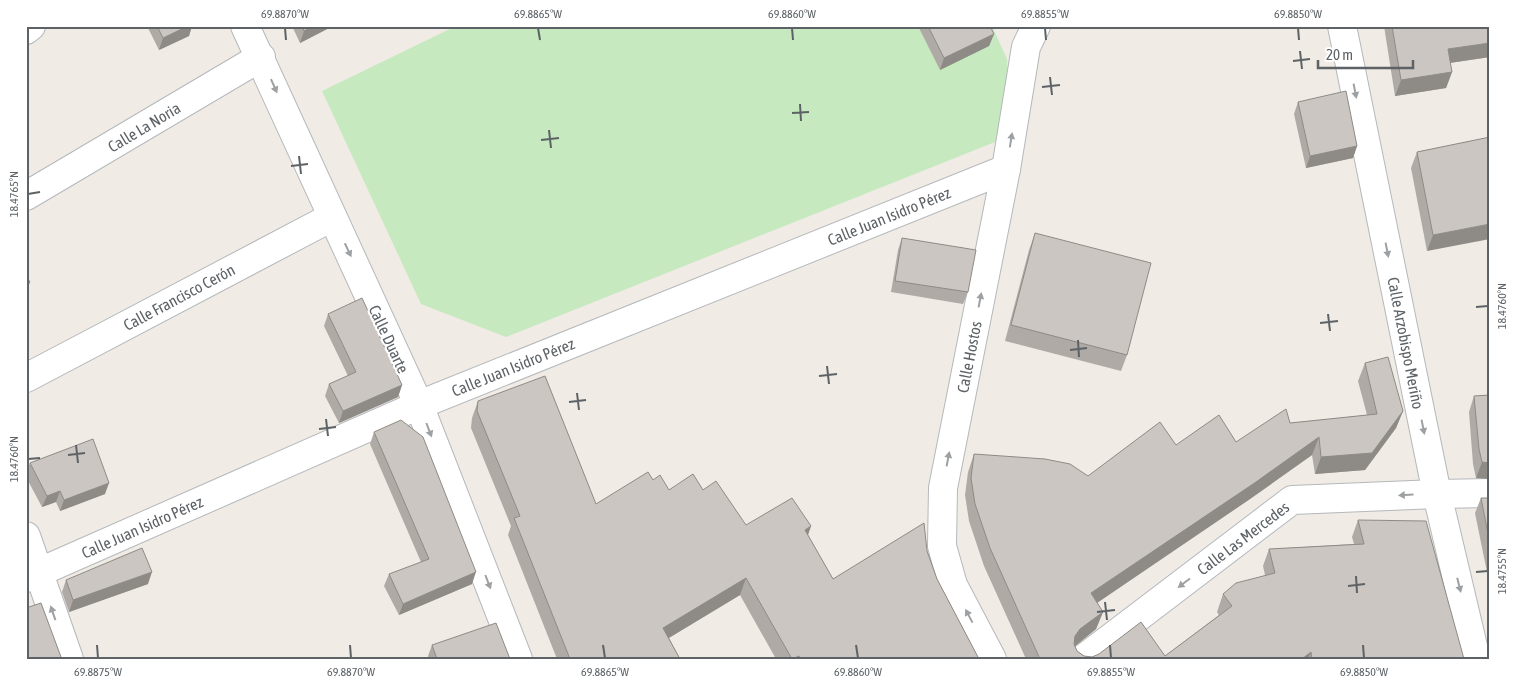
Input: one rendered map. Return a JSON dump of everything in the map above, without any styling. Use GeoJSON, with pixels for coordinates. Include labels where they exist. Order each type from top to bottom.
{"type":"FeatureCollection","features":[{"type":"Feature","properties":{"kind":"street"},"geometry":{"type":"LineString","coordinates":[[26,30],[31,26]]}},
{"type":"Feature","properties":{"kind":"street","name":"Calle Duarte"},"geometry":{"type":"LineString","coordinates":[[246,26],[419,405],[518,659]]}},
{"type":"Feature","properties":{"kind":"street","name":"Calle Arzobispo Meriño"},"geometry":{"type":"LineString","coordinates":[[1342,26],[1437,494],[1476,659]]}},
{"type":"Feature","properties":{"kind":"street","name":"Calle Hostos"},"geometry":{"type":"LineString","coordinates":[[992,659],[953,585],[942,546],[943,488],[1031,37]]}},
{"type":"Feature","properties":{"kind":"street","name":"Calle La Noria"},"geometry":{"type":"LineString","coordinates":[[26,196],[261,57]]}},
{"type":"Feature","properties":{"kind":"street","name":"Calle Juan Isidro Pérez"},"geometry":{"type":"LineString","coordinates":[[32,575],[419,405],[1006,169]]}},
{"type":"Feature","properties":{"kind":"street","name":"Calle Francisco Cerón"},"geometry":{"type":"LineString","coordinates":[[26,378],[332,217]]}},
{"type":"Feature","properties":{"kind":"street","name":"Calle Las Mercedes"},"geometry":{"type":"LineString","coordinates":[[1083,659],[1292,500],[1490,493]]}},
{"type":"Feature","properties":{"kind":"street"},"geometry":{"type":"LineString","coordinates":[[26,536],[32,575],[69,659]]}},
{"type":"Feature","properties":{"kind":"green space"},"geometry":{"type":"Polygon","coordinates":[[[456,26],[992,26],[1007,59],[1008,93],[1005,118],[995,142],[506,337],[421,304],[322,91],[456,26]]]}},
{"type":"Feature","properties":{"kind":"building"},"geometry":{"type":"Polygon","coordinates":[[[157,26],[188,26],[163,38],[157,26]]]}},
{"type":"Feature","properties":{"kind":"building"},"geometry":{"type":"Polygon","coordinates":[[[302,26],[313,26],[304,31],[302,26]]]}},
{"type":"Feature","properties":{"kind":"building"},"geometry":{"type":"Polygon","coordinates":[[[928,26],[990,26],[994,34],[944,58],[928,26]]]}},
{"type":"Feature","properties":{"kind":"building"},"geometry":{"type":"Polygon","coordinates":[[[1392,26],[1490,26],[1490,43],[1448,49],[1452,72],[1401,80],[1392,26]]]}},
{"type":"Feature","properties":{"kind":"building"},"geometry":{"type":"Polygon","coordinates":[[[1346,91],[1357,146],[1310,156],[1298,102],[1346,91]]]}},
{"type":"Feature","properties":{"kind":"building"},"geometry":{"type":"Polygon","coordinates":[[[1490,137],[1490,224],[1433,235],[1417,152],[1490,137]]]}},
{"type":"Feature","properties":{"kind":"building"},"geometry":{"type":"Polygon","coordinates":[[[1035,233],[1151,263],[1127,355],[1011,325],[1035,233]]]}},
{"type":"Feature","properties":{"kind":"building"},"geometry":{"type":"Polygon","coordinates":[[[902,238],[976,250],[968,292],[895,281],[902,238]]]}},
{"type":"Feature","properties":{"kind":"building"},"geometry":{"type":"Polygon","coordinates":[[[26,276],[30,282],[26,285],[26,276]]]}},
{"type":"Feature","properties":{"kind":"building"},"geometry":{"type":"Polygon","coordinates":[[[362,298],[402,385],[343,411],[329,384],[356,372],[328,314],[362,298]]]}},
{"type":"Feature","properties":{"kind":"building"},"geometry":{"type":"Polygon","coordinates":[[[1388,357],[1403,411],[1372,453],[1321,457],[1319,437],[1256,482],[1091,593],[1103,612],[1080,629],[1075,636],[1074,644],[1077,651],[1084,656],[1092,657],[1099,654],[1141,622],[1165,656],[1232,606],[1223,594],[1236,583],[1275,573],[1269,549],[1364,544],[1358,520],[1426,521],[1464,659],[1312,659],[1311,652],[1302,659],[1040,659],[990,548],[975,504],[971,478],[974,454],[1045,459],[1070,464],[1088,476],[1160,422],[1176,445],[1219,415],[1236,442],[1286,409],[1290,423],[1377,414],[1365,363],[1388,357]]]}},
{"type":"Feature","properties":{"kind":"building"},"geometry":{"type":"Polygon","coordinates":[[[545,376],[596,504],[648,472],[653,480],[660,475],[669,490],[693,474],[703,490],[716,481],[746,525],[792,498],[811,526],[805,530],[833,579],[924,523],[927,551],[937,579],[979,659],[800,659],[799,656],[792,659],[746,578],[663,628],[680,659],[570,659],[514,518],[520,516],[477,411],[478,401],[545,376]]]}},
{"type":"Feature","properties":{"kind":"building"},"geometry":{"type":"Polygon","coordinates":[[[1490,395],[1490,463],[1482,462],[1474,396],[1490,395]]]}},
{"type":"Feature","properties":{"kind":"building"},"geometry":{"type":"Polygon","coordinates":[[[401,420],[423,437],[476,572],[403,604],[389,574],[429,559],[374,432],[401,420]]]}},
{"type":"Feature","properties":{"kind":"building"},"geometry":{"type":"Polygon","coordinates":[[[93,439],[109,483],[64,500],[60,491],[47,496],[30,463],[93,439]]]}},
{"type":"Feature","properties":{"kind":"building"},"geometry":{"type":"Polygon","coordinates":[[[1481,498],[1490,498],[1490,544],[1481,498]]]}},
{"type":"Feature","properties":{"kind":"building"},"geometry":{"type":"Polygon","coordinates":[[[142,548],[152,572],[73,600],[66,580],[142,548]]]}},
{"type":"Feature","properties":{"kind":"building"},"geometry":{"type":"Polygon","coordinates":[[[41,603],[61,657],[55,659],[26,659],[26,608],[41,603]]]}},
{"type":"Feature","properties":{"kind":"building"},"geometry":{"type":"Polygon","coordinates":[[[496,623],[510,659],[437,659],[432,645],[496,623]]]}}]}
